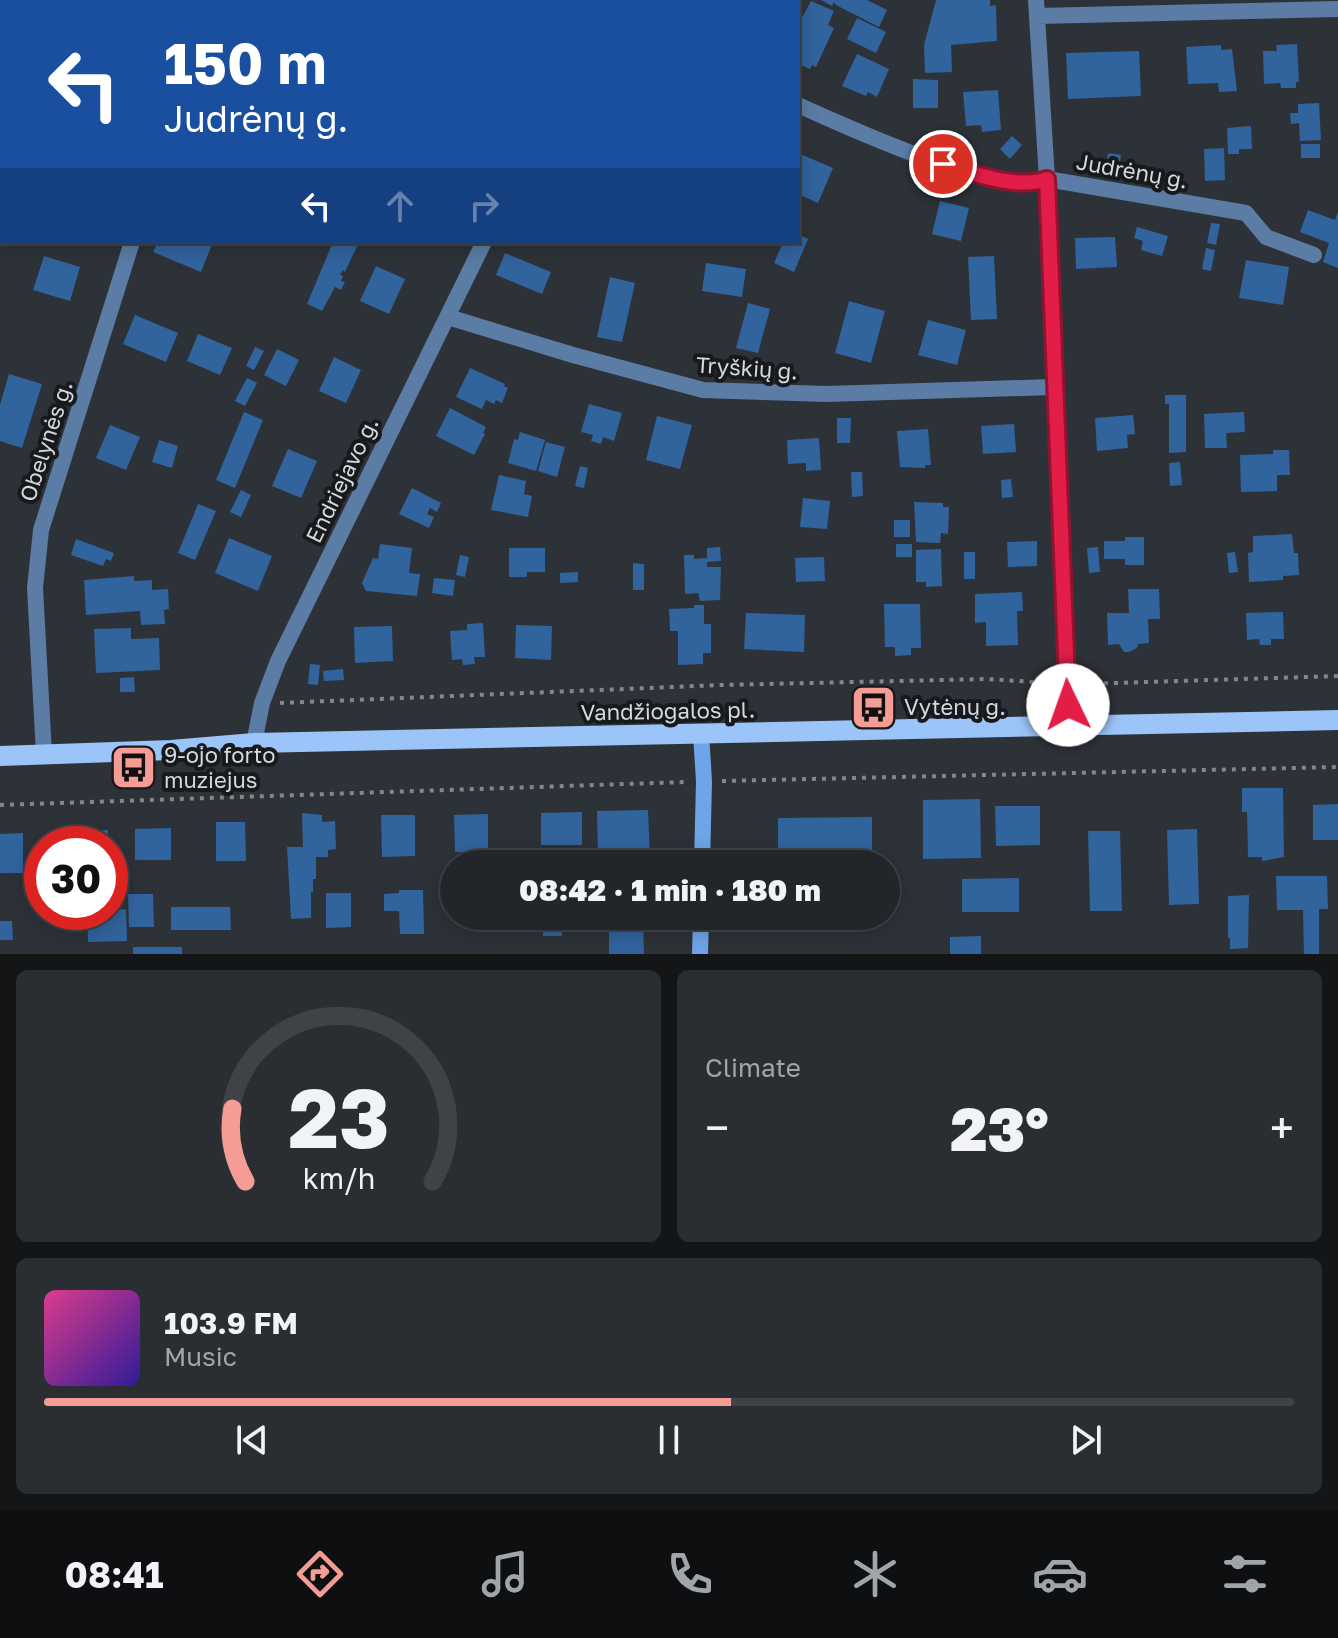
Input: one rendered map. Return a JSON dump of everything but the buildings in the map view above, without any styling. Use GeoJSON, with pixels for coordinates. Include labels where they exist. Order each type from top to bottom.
{"type":"FeatureCollection","features":[{"type":"Feature","properties":{"kind":"main road","name":"Vandžiogalos pl."},"geometry":{"type":"LineString","coordinates":[[0,756],[171,750],[254,743],[1338,720]]}},
{"type":"Feature","properties":{"kind":"main road"},"geometry":{"type":"LineString","coordinates":[[701,734],[704,781],[702,850]]}},
{"type":"Feature","properties":{"kind":"main road"},"geometry":{"type":"LineString","coordinates":[[700,954],[701,930]]}},
{"type":"Feature","properties":{"kind":"street"},"geometry":{"type":"LineString","coordinates":[[1069,726],[1037,8],[1338,9]]}},
{"type":"Feature","properties":{"kind":"street","name":"Judrėnų g."},"geometry":{"type":"LineString","coordinates":[[800,106],[878,140],[964,170],[1033,184],[1047,179],[1246,213],[1266,237],[1314,255]]}},
{"type":"Feature","properties":{"kind":"street","name":"Obelynės g."},"geometry":{"type":"LineString","coordinates":[[44,754],[35,588],[41,530],[131,244]]}},
{"type":"Feature","properties":{"kind":"street","name":"Endriejavo g."},"geometry":{"type":"LineString","coordinates":[[254,743],[262,703],[278,661],[483,244]]}},
{"type":"Feature","properties":{"kind":"street","name":"Tryškių g."},"geometry":{"type":"LineString","coordinates":[[448,317],[703,390],[826,394],[1053,387]]}},
{"type":"Feature","properties":{"kind":"path"},"geometry":{"type":"LineString","coordinates":[[262,703],[721,685],[987,679],[1067,684],[1338,676]]}},
{"type":"Feature","properties":{"kind":"path"},"geometry":{"type":"LineString","coordinates":[[0,805],[704,781],[1338,767]]}},
{"type":"Feature","properties":{"kind":"place","name":"Vytėnų g."},"geometry":{"type":"Point","coordinates":[873,707]}},
{"type":"Feature","properties":{"kind":"place","name":"9-ojo forto muziejus"},"geometry":{"type":"Point","coordinates":[133,768]}},
{"type":"Feature","properties":{"kind":"route"},"geometry":{"type":"LineString","coordinates":[[943,164],[1003,180],[1033,184],[1047,179],[1068,705]]}}]}
